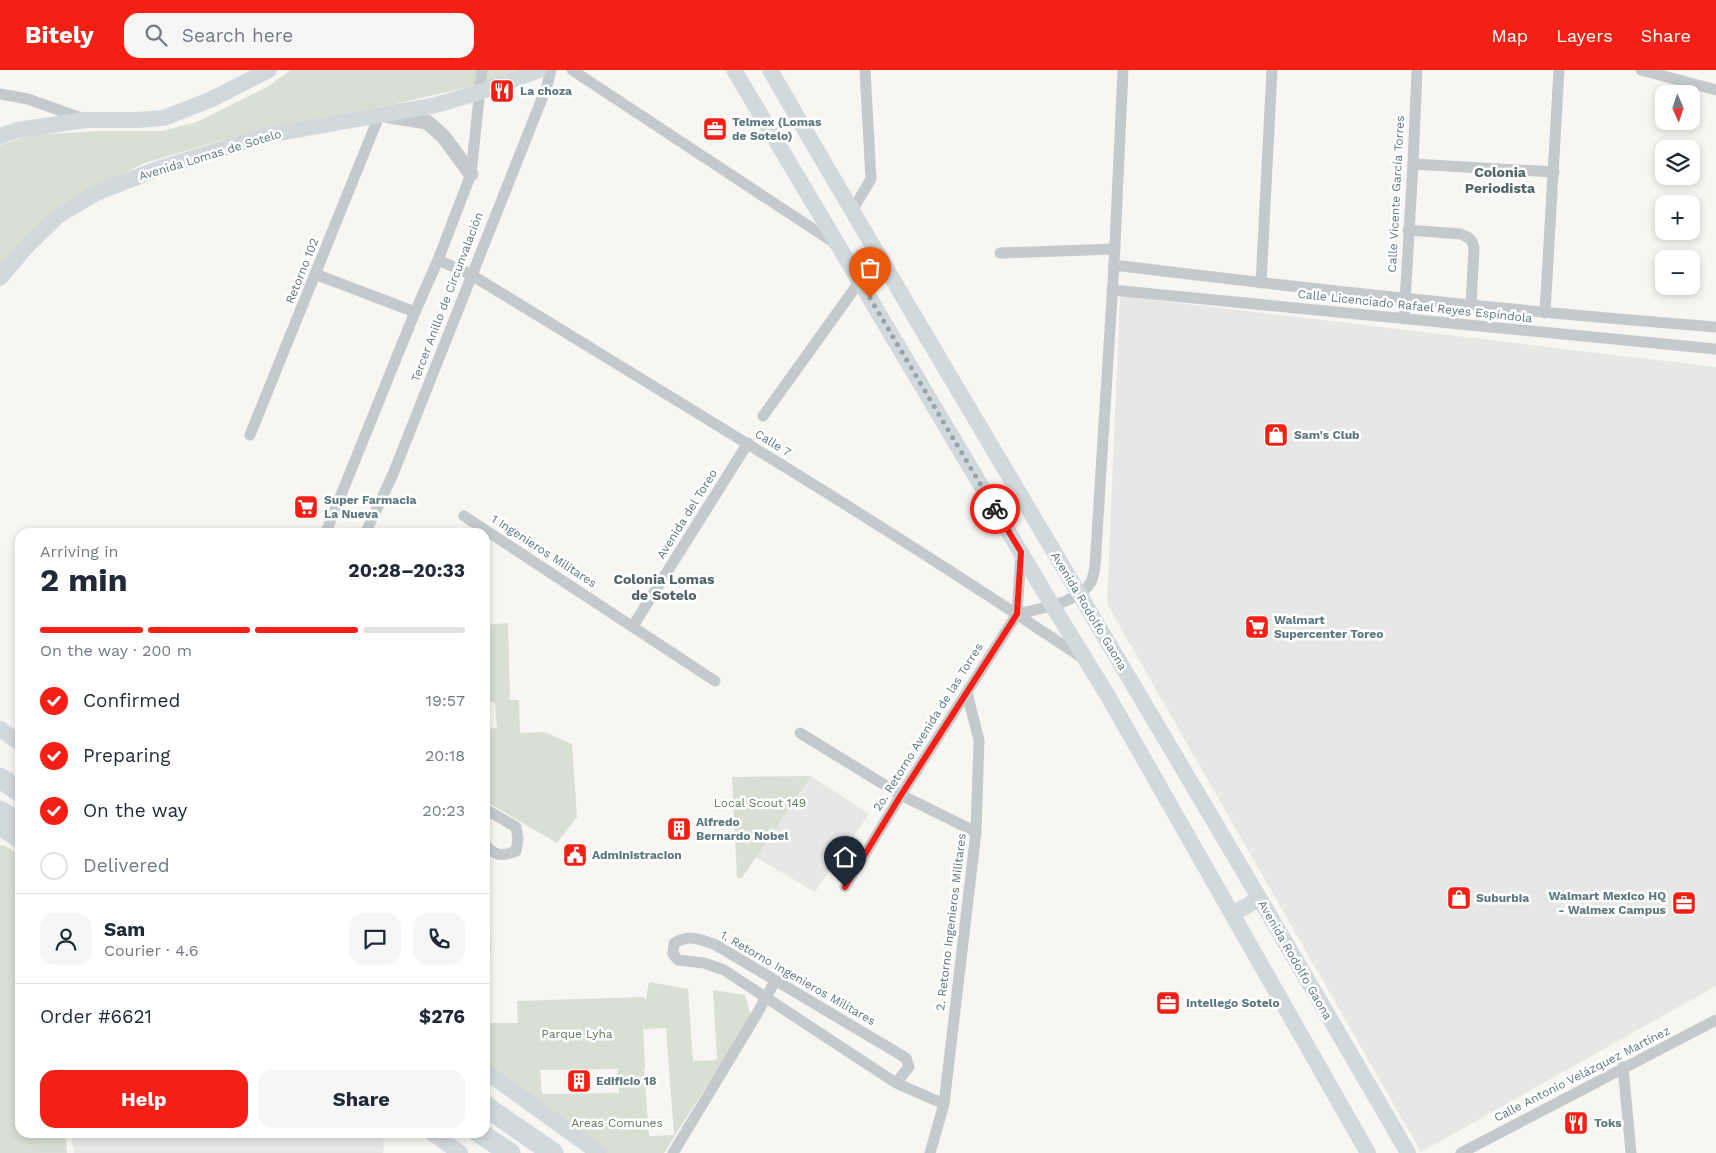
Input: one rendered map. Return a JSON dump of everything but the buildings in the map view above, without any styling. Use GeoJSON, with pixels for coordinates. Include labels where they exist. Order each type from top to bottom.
{"type":"FeatureCollection","features":[{"type":"Feature","properties":{"kind":"highway"},"geometry":{"type":"LineString","coordinates":[[0,778],[15,788]]}},
{"type":"Feature","properties":{"kind":"highway"},"geometry":{"type":"LineString","coordinates":[[0,811],[15,820]]}},
{"type":"Feature","properties":{"kind":"highway"},"geometry":{"type":"LineString","coordinates":[[490,1109],[553,1153]]}},
{"type":"Feature","properties":{"kind":"highway"},"geometry":{"type":"LineString","coordinates":[[487,1138],[510,1153]]}},
{"type":"Feature","properties":{"kind":"main road"},"geometry":{"type":"LineString","coordinates":[[0,136],[17,130],[86,120],[164,118],[212,99],[269,70]]}},
{"type":"Feature","properties":{"kind":"main road","name":"Avenida Lomas de Sotelo"},"geometry":{"type":"LineString","coordinates":[[0,278],[28,245],[58,215],[96,193],[154,170],[262,136],[436,105],[480,92],[539,70]]}},
{"type":"Feature","properties":{"kind":"main road"},"geometry":{"type":"LineString","coordinates":[[734,70],[1108,696],[1368,1153]]}},
{"type":"Feature","properties":{"kind":"main road","name":"Avenida Rodolfo Gaona"},"geometry":{"type":"LineString","coordinates":[[770,70],[1408,1153]]}},
{"type":"Feature","properties":{"kind":"main road"},"geometry":{"type":"LineString","coordinates":[[0,729],[15,740]]}},
{"type":"Feature","properties":{"kind":"main road"},"geometry":{"type":"LineString","coordinates":[[0,828],[15,838]]}},
{"type":"Feature","properties":{"kind":"main road"},"geometry":{"type":"LineString","coordinates":[[1232,914],[1259,899]]}},
{"type":"Feature","properties":{"kind":"main road"},"geometry":{"type":"LineString","coordinates":[[490,1075],[599,1153]]}},
{"type":"Feature","properties":{"kind":"main road"},"geometry":{"type":"LineString","coordinates":[[439,1138],[460,1153]]}},
{"type":"Feature","properties":{"kind":"street","name":"Tercer Anillo de Circunvalación"},"geometry":{"type":"LineString","coordinates":[[328,528],[438,260],[471,174],[482,70]]}},
{"type":"Feature","properties":{"kind":"street","name":"Tercer Anillo de Circunvalación"},"geometry":{"type":"LineString","coordinates":[[368,528],[393,474],[551,70]]}},
{"type":"Feature","properties":{"kind":"street"},"geometry":{"type":"LineString","coordinates":[[572,70],[839,246]]}},
{"type":"Feature","properties":{"kind":"street"},"geometry":{"type":"LineString","coordinates":[[852,211],[870,179],[865,70]]}},
{"type":"Feature","properties":{"kind":"street"},"geometry":{"type":"LineString","coordinates":[[1021,552],[1017,614],[1052,605],[1079,594],[1090,582],[1095,567],[1115,249],[1123,70]]}},
{"type":"Feature","properties":{"kind":"street"},"geometry":{"type":"LineString","coordinates":[[1261,283],[1272,70]]}},
{"type":"Feature","properties":{"kind":"street","name":"Calle Vicente García Torres"},"geometry":{"type":"LineString","coordinates":[[1404,319],[1408,230],[1414,164],[1417,70]]}},
{"type":"Feature","properties":{"kind":"street"},"geometry":{"type":"LineString","coordinates":[[1545,313],[1560,70]]}},
{"type":"Feature","properties":{"kind":"street"},"geometry":{"type":"LineString","coordinates":[[1641,70],[1716,90]]}},
{"type":"Feature","properties":{"kind":"street"},"geometry":{"type":"LineString","coordinates":[[0,94],[28,99],[86,120]]}},
{"type":"Feature","properties":{"kind":"street"},"geometry":{"type":"LineString","coordinates":[[382,116],[427,122],[443,136],[471,174]]}},
{"type":"Feature","properties":{"kind":"street","name":"Retorno 102"},"geometry":{"type":"LineString","coordinates":[[250,435],[382,116]]}},
{"type":"Feature","properties":{"kind":"street"},"geometry":{"type":"LineString","coordinates":[[1414,164],[1554,172]]}},
{"type":"Feature","properties":{"kind":"street"},"geometry":{"type":"LineString","coordinates":[[1408,230],[1468,236],[1474,248],[1471,306]]}},
{"type":"Feature","properties":{"kind":"street"},"geometry":{"type":"LineString","coordinates":[[1000,252],[1115,249]]}},
{"type":"Feature","properties":{"kind":"street","name":"Calle 7"},"geometry":{"type":"LineString","coordinates":[[438,260],[470,274],[748,443],[1017,614],[1087,661]]}},
{"type":"Feature","properties":{"kind":"street"},"geometry":{"type":"LineString","coordinates":[[763,416],[860,281],[881,261]]}},
{"type":"Feature","properties":{"kind":"street","name":"Calle Licenciado Rafael Reyes Espíndola"},"geometry":{"type":"LineString","coordinates":[[1114,265],[1471,306],[1716,328]]}},
{"type":"Feature","properties":{"kind":"street"},"geometry":{"type":"LineString","coordinates":[[316,274],[415,312]]}},
{"type":"Feature","properties":{"kind":"street","name":"Calle Licenciado Rafael Reyes Espíndola"},"geometry":{"type":"LineString","coordinates":[[1112,290],[1716,349]]}},
{"type":"Feature","properties":{"kind":"street","name":"Avenida del Toreo"},"geometry":{"type":"LineString","coordinates":[[633,626],[748,443]]}},
{"type":"Feature","properties":{"kind":"street","name":"1 Ingenieros Militares"},"geometry":{"type":"LineString","coordinates":[[464,516],[482,528]]}},
{"type":"Feature","properties":{"kind":"street","name":"1 Ingenieros Militares"},"geometry":{"type":"LineString","coordinates":[[490,533],[715,681]]}},
{"type":"Feature","properties":{"kind":"street","name":"2o. Retorno Avenida de las Torres"},"geometry":{"type":"LineString","coordinates":[[845,887],[901,795],[1017,614]]}},
{"type":"Feature","properties":{"kind":"street","name":"2. Retorno Ingenieros Militares"},"geometry":{"type":"LineString","coordinates":[[930,1153],[944,1104],[976,832],[979,740],[967,692]]}},
{"type":"Feature","properties":{"kind":"street"},"geometry":{"type":"LineString","coordinates":[[800,733],[901,795],[976,832]]}},
{"type":"Feature","properties":{"kind":"street"},"geometry":{"type":"LineString","coordinates":[[490,812],[516,827],[518,839],[516,851],[505,856],[494,854],[490,850]]}},
{"type":"Feature","properties":{"kind":"street","name":"1. Retorno Ingenieros Militares"},"geometry":{"type":"LineString","coordinates":[[896,1083],[909,1067],[906,1058],[716,945],[696,938],[685,937],[674,943],[673,954],[678,960],[704,963],[724,970],[896,1083],[944,1104]]}},
{"type":"Feature","properties":{"kind":"street"},"geometry":{"type":"LineString","coordinates":[[673,1153],[754,1019],[774,981]]}},
{"type":"Feature","properties":{"kind":"street","name":"Calle Antonio Velázquez Martínez"},"geometry":{"type":"LineString","coordinates":[[1461,1153],[1716,1020]]}},
{"type":"Feature","properties":{"kind":"street"},"geometry":{"type":"LineString","coordinates":[[1623,1068],[1631,1153]]}},
{"type":"Feature","properties":{"kind":"shaded area"},"geometry":{"type":"Polygon","coordinates":[[[1120,296],[1716,367],[1716,986],[1421,1152],[1107,604],[1120,296]]]}},
{"type":"Feature","properties":{"kind":"shaded area"},"geometry":{"type":"Polygon","coordinates":[[[811,776],[869,814],[815,892],[755,857],[811,776]]]}},
{"type":"Feature","properties":{"kind":"shaded area"},"geometry":{"type":"Polygon","coordinates":[[[72,1138],[384,1138],[383,1153],[74,1153],[72,1138]]]}},
{"type":"Feature","properties":{"kind":"green space"},"geometry":{"type":"Polygon","coordinates":[[[291,70],[515,70],[486,83],[391,105],[259,129],[145,163],[63,203],[0,268],[0,145],[30,135],[100,131],[162,131],[197,122],[267,87],[291,70]]]}},
{"type":"Feature","properties":{"kind":"green space"},"geometry":{"type":"Polygon","coordinates":[[[508,623],[510,700],[519,700],[520,733],[545,732],[572,744],[577,817],[557,843],[490,804],[490,729],[497,728],[495,702],[490,702],[490,625],[508,623]]]}},
{"type":"Feature","properties":{"kind":"green space","name":"Local Scout 149"},"geometry":{"type":"Polygon","coordinates":[[[811,776],[742,878],[737,878],[732,777],[811,776]]]}},
{"type":"Feature","properties":{"kind":"green space"},"geometry":{"type":"Polygon","coordinates":[[[0,845],[15,852],[15,1138],[66,1138],[67,1153],[0,1153],[0,845]]]}},
{"type":"Feature","properties":{"kind":"green space"},"geometry":{"type":"Polygon","coordinates":[[[649,982],[688,989],[693,1061],[717,1060],[713,990],[745,995],[751,1016],[664,1153],[606,1153],[490,1069],[490,1023],[518,1023],[517,1001],[642,997],[646,999],[649,982]],[[643,1022],[649,1136],[674,1135],[666,1028],[644,1029],[643,1022]],[[620,1069],[540,1070],[542,1094],[619,1093],[617,1070],[620,1069]]]}},
{"type":"Feature","properties":{"kind":"way so far"},"geometry":{"type":"LineString","coordinates":[[870,298],[995,509]]}},
{"type":"Feature","properties":{"kind":"place","name":"La choza"},"geometry":{"type":"Point","coordinates":[502,91]}},
{"type":"Feature","properties":{"kind":"place","name":"Telmex (Lomas de Sotelo)"},"geometry":{"type":"Point","coordinates":[715,129]}},
{"type":"Feature","properties":{"kind":"place","name":"Sam's Club"},"geometry":{"type":"Point","coordinates":[1276,435]}},
{"type":"Feature","properties":{"kind":"place","name":"Super Farmacia La Nueva"},"geometry":{"type":"Point","coordinates":[306,507]}},
{"type":"Feature","properties":{"kind":"place","name":"Walmart Supercenter Toreo"},"geometry":{"type":"Point","coordinates":[1257,627]}},
{"type":"Feature","properties":{"kind":"place","name":"Alfredo Bernardo Nobel"},"geometry":{"type":"Point","coordinates":[679,829]}},
{"type":"Feature","properties":{"kind":"place","name":"Administracion"},"geometry":{"type":"Point","coordinates":[575,855]}},
{"type":"Feature","properties":{"kind":"place","name":"Suburbia"},"geometry":{"type":"Point","coordinates":[1459,898]}},
{"type":"Feature","properties":{"kind":"place","name":"Walmart Mexico HQ - Walmex Campus"},"geometry":{"type":"Point","coordinates":[1684,903]}},
{"type":"Feature","properties":{"kind":"place","name":"Intellego Sotelo"},"geometry":{"type":"Point","coordinates":[1168,1003]}},
{"type":"Feature","properties":{"kind":"place","name":"Edificio 18"},"geometry":{"type":"Point","coordinates":[579,1081]}},
{"type":"Feature","properties":{"kind":"place","name":"Toks"},"geometry":{"type":"Point","coordinates":[1576,1123]}},
{"type":"Feature","properties":{"kind":"district","name":"Colonia Periodista"},"geometry":{"type":"Point","coordinates":[1500,180]}},
{"type":"Feature","properties":{"kind":"district","name":"Colonia Lomas de Sotelo"},"geometry":{"type":"Point","coordinates":[664,588]}},
{"type":"Feature","properties":{"kind":"route"},"geometry":{"type":"LineString","coordinates":[[845,887],[901,795],[1017,614],[1021,552],[995,509]]}},
{"type":"Feature","properties":{"kind":"park label","name":"Parque Lyha"},"geometry":{"type":"Point","coordinates":[577,1034]}},
{"type":"Feature","properties":{"kind":"park label","name":"Areas Comunes"},"geometry":{"type":"Point","coordinates":[617,1123]}}]}
